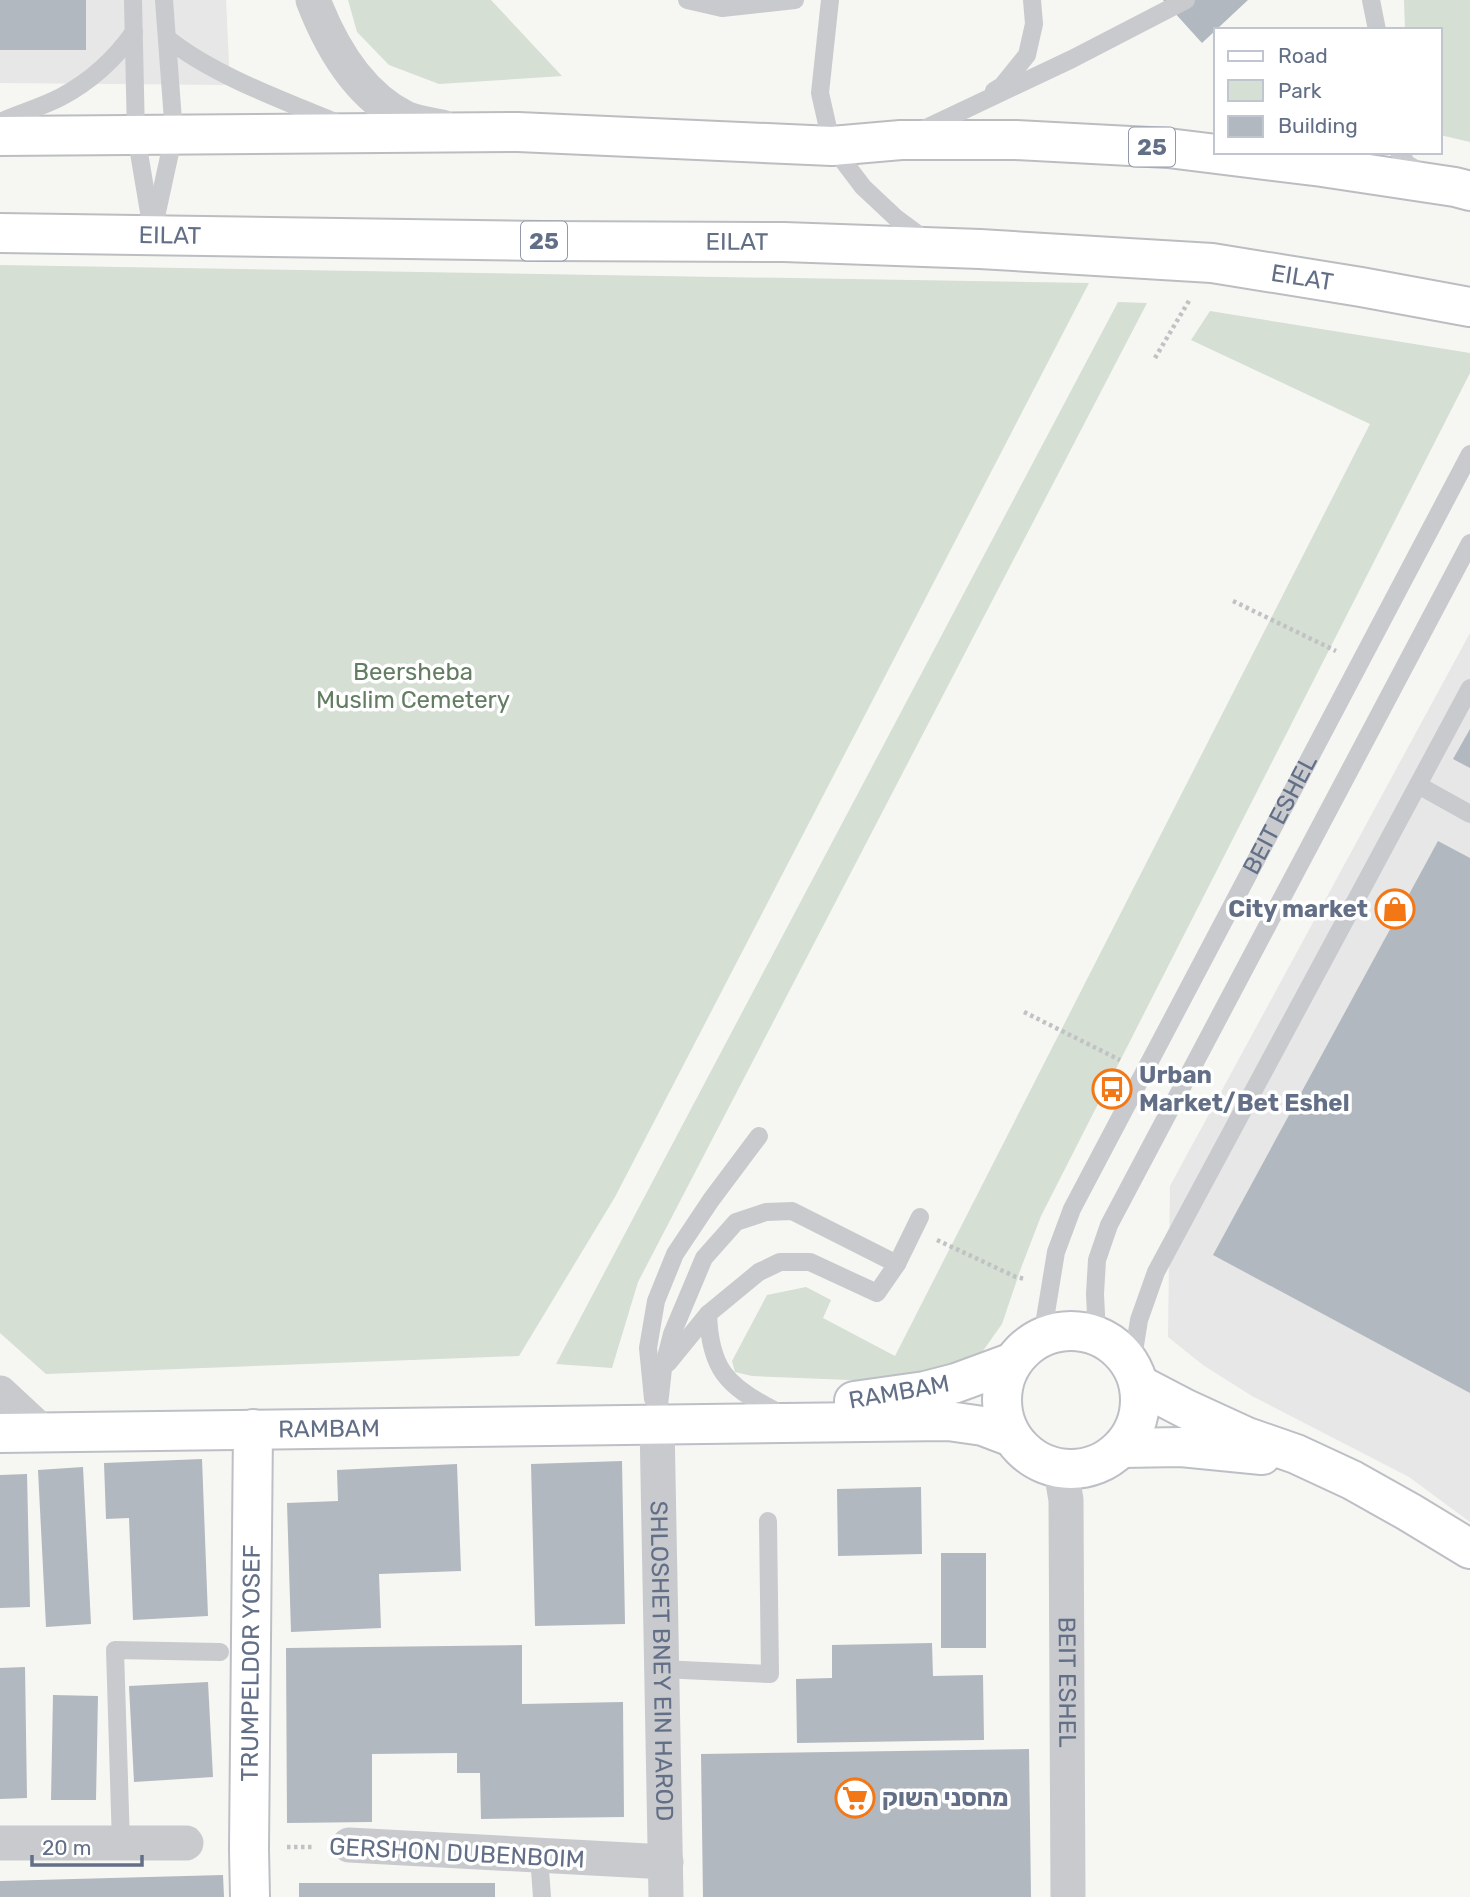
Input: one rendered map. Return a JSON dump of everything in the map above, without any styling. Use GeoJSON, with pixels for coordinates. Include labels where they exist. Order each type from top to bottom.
{"type":"FeatureCollection","features":[{"type":"Feature","properties":{"kind":"main road","name":"25"},"geometry":{"type":"LineString","coordinates":[[0,136],[518,132],[832,146],[901,140],[1016,140],[1168,148],[1214,154]]}},
{"type":"Feature","properties":{"kind":"main road","name":"25"},"geometry":{"type":"LineString","coordinates":[[1217,154],[1456,188]]}},
{"type":"Feature","properties":{"kind":"main road","name":"EILAT"},"geometry":{"type":"LineString","coordinates":[[0,233],[542,242],[784,242],[935,247],[1212,263],[1470,307]]}},
{"type":"Feature","properties":{"kind":"main road"},"geometry":{"type":"LineString","coordinates":[[1136,1374],[1141,1408],[1135,1430],[1122,1448],[1103,1462],[1081,1469],[1059,1468],[1040,1463],[1024,1452],[1012,1437],[1004,1418],[1001,1399],[1005,1380],[1013,1362],[1026,1347],[1042,1337],[1060,1331],[1097,1335],[1117,1347],[1136,1374],[1186,1409],[1352,1480],[1470,1549]]}},
{"type":"Feature","properties":{"kind":"main road","name":"RAMBAM"},"geometry":{"type":"LineString","coordinates":[[657,1423],[925,1391],[956,1384],[1013,1362]]}},
{"type":"Feature","properties":{"kind":"main road","name":"RAMBAM"},"geometry":{"type":"LineString","coordinates":[[0,1433],[948,1421],[983,1426],[1012,1437]]}},
{"type":"Feature","properties":{"kind":"main road","name":"TRUMPELDOR YOSEF"},"geometry":{"type":"LineString","coordinates":[[250,1897],[253,1429]]}},
{"type":"Feature","properties":{"kind":"main road"},"geometry":{"type":"LineString","coordinates":[[1122,1448],[1181,1447],[1268,1456],[1352,1480]]}},
{"type":"Feature","properties":{"kind":"street"},"geometry":{"type":"LineString","coordinates":[[313,0],[323,28],[348,68],[377,99],[407,119],[466,133]]}},
{"type":"Feature","properties":{"kind":"street"},"geometry":{"type":"LineString","coordinates":[[0,1393],[42,1433]]}},
{"type":"Feature","properties":{"kind":"street","name":"SHLOSHET BNEY EIN HAROD"},"geometry":{"type":"LineString","coordinates":[[657,1423],[666,1897]]}},
{"type":"Feature","properties":{"kind":"street","name":"BEIT ESHEL"},"geometry":{"type":"LineString","coordinates":[[1059,1468],[1066,1500],[1068,1897]]}},
{"type":"Feature","properties":{"kind":"street"},"geometry":{"type":"LineString","coordinates":[[0,1843],[186,1843]]}},
{"type":"Feature","properties":{"kind":"street","name":"GERSHON DUBENBOIM"},"geometry":{"type":"LineString","coordinates":[[349,1845],[666,1863]]}},
{"type":"Feature","properties":{"kind":"lane"},"geometry":{"type":"LineString","coordinates":[[133,0],[136,135],[152,235]]}},
{"type":"Feature","properties":{"kind":"lane"},"geometry":{"type":"LineString","coordinates":[[152,235],[174,134],[164,0]]}},
{"type":"Feature","properties":{"kind":"lane"},"geometry":{"type":"LineString","coordinates":[[687,0],[722,8],[795,0]]}},
{"type":"Feature","properties":{"kind":"lane"},"geometry":{"type":"LineString","coordinates":[[830,0],[820,93],[832,146],[863,187],[896,218],[935,247]]}},
{"type":"Feature","properties":{"kind":"lane"},"geometry":{"type":"LineString","coordinates":[[976,104],[1002,86],[1027,55],[1034,24],[1032,0]]}},
{"type":"Feature","properties":{"kind":"lane"},"geometry":{"type":"LineString","coordinates":[[901,140],[1072,59],[1186,0]]}},
{"type":"Feature","properties":{"kind":"lane"},"geometry":{"type":"LineString","coordinates":[[1371,0],[1377,28]]}},
{"type":"Feature","properties":{"kind":"lane"},"geometry":{"type":"LineString","coordinates":[[0,122],[62,96],[103,69],[134,32]]}},
{"type":"Feature","properties":{"kind":"lane"},"geometry":{"type":"LineString","coordinates":[[167,38],[182,50],[223,72],[362,133]]}},
{"type":"Feature","properties":{"kind":"lane"},"geometry":{"type":"LineString","coordinates":[[1400,154],[1407,164],[1456,188]]}},
{"type":"Feature","properties":{"kind":"lane","name":"BEIT ESHEL"},"geometry":{"type":"LineString","coordinates":[[1042,1337],[1056,1252],[1072,1209],[1470,454]]}},
{"type":"Feature","properties":{"kind":"lane","name":"BEIT ESHEL"},"geometry":{"type":"LineString","coordinates":[[1097,1335],[1097,1260],[1109,1225],[1470,543]]}},
{"type":"Feature","properties":{"kind":"lane"},"geometry":{"type":"LineString","coordinates":[[1136,1374],[1139,1321],[1156,1272],[1470,688]]}},
{"type":"Feature","properties":{"kind":"lane"},"geometry":{"type":"LineString","coordinates":[[1418,785],[1470,814]]}},
{"type":"Feature","properties":{"kind":"lane"},"geometry":{"type":"LineString","coordinates":[[657,1423],[648,1348],[656,1301],[675,1254],[759,1136]]}},
{"type":"Feature","properties":{"kind":"lane"},"geometry":{"type":"LineString","coordinates":[[657,1423],[663,1369],[672,1334],[704,1258],[736,1222],[766,1212],[792,1211],[897,1264]]}},
{"type":"Feature","properties":{"kind":"lane"},"geometry":{"type":"LineString","coordinates":[[663,1369],[708,1314],[759,1272],[780,1262],[810,1262],[877,1293],[897,1264],[917,1223]]}},
{"type":"Feature","properties":{"kind":"lane"},"geometry":{"type":"LineString","coordinates":[[708,1314],[712,1352],[719,1368],[733,1385],[774,1410]]}},
{"type":"Feature","properties":{"kind":"lane"},"geometry":{"type":"LineString","coordinates":[[661,1670],[770,1674],[768,1521]]}},
{"type":"Feature","properties":{"kind":"lane"},"geometry":{"type":"LineString","coordinates":[[121,1844],[116,1650],[220,1653]]}},
{"type":"Feature","properties":{"kind":"lane"},"geometry":{"type":"LineString","coordinates":[[539,1856],[542,1897]]}},
{"type":"Feature","properties":{"kind":"path"},"geometry":{"type":"LineString","coordinates":[[1155,358],[1212,263]]}},
{"type":"Feature","properties":{"kind":"path"},"geometry":{"type":"LineString","coordinates":[[1233,601],[1360,662]]}},
{"type":"Feature","properties":{"kind":"path"},"geometry":{"type":"LineString","coordinates":[[1024,1012],[1144,1072]]}},
{"type":"Feature","properties":{"kind":"path"},"geometry":{"type":"LineString","coordinates":[[917,1223],[1016,1277]]}},
{"type":"Feature","properties":{"kind":"path","name":"GERSHON DUBENBOIM"},"geometry":{"type":"LineString","coordinates":[[249,1849],[349,1845]]}},
{"type":"Feature","properties":{"kind":"shaded area"},"geometry":{"type":"Polygon","coordinates":[[[0,0],[226,0],[230,85],[0,83],[0,0]]]}},
{"type":"Feature","properties":{"kind":"shaded area","name":"City market"},"geometry":{"type":"Polygon","coordinates":[[[1470,633],[1470,1522],[1409,1477],[1252,1396],[1203,1365],[1168,1337],[1170,1186],[1470,633]]]}},
{"type":"Feature","properties":{"kind":"green space"},"geometry":{"type":"Polygon","coordinates":[[[348,0],[491,0],[562,76],[439,84],[389,65],[357,32],[348,0]]]}},
{"type":"Feature","properties":{"kind":"green space"},"geometry":{"type":"Polygon","coordinates":[[[1404,0],[1470,0],[1470,142],[1442,135],[1442,28],[1405,28],[1404,0]]]}},
{"type":"Feature","properties":{"kind":"green space","name":"Beersheba Muslim Cemetery"},"geometry":{"type":"Polygon","coordinates":[[[0,265],[1089,283],[615,1197],[519,1356],[46,1374],[0,1333],[0,265]]]}},
{"type":"Feature","properties":{"kind":"green space"},"geometry":{"type":"Polygon","coordinates":[[[1118,302],[1147,303],[638,1282],[612,1368],[556,1364],[1118,302]]]}},
{"type":"Feature","properties":{"kind":"green space"},"geometry":{"type":"Polygon","coordinates":[[[1210,311],[1470,353],[1470,373],[1041,1216],[1002,1324],[980,1355],[899,1382],[752,1376],[735,1372],[732,1361],[767,1295],[806,1287],[831,1300],[823,1318],[895,1356],[1370,424],[1191,340],[1210,311]]]}},
{"type":"Feature","properties":{"kind":"building"},"geometry":{"type":"Polygon","coordinates":[[[0,0],[86,0],[86,50],[0,50],[0,0]]]}},
{"type":"Feature","properties":{"kind":"building"},"geometry":{"type":"Polygon","coordinates":[[[1163,0],[1248,0],[1218,28],[1214,28],[1214,32],[1202,43],[1163,0]]]}},
{"type":"Feature","properties":{"kind":"building"},"geometry":{"type":"Polygon","coordinates":[[[1470,729],[1470,768],[1453,759],[1470,729]]]}},
{"type":"Feature","properties":{"kind":"building"},"geometry":{"type":"Polygon","coordinates":[[[1438,841],[1470,858],[1470,1393],[1213,1255],[1438,841]]]}},
{"type":"Feature","properties":{"kind":"building"},"geometry":{"type":"Polygon","coordinates":[[[202,1459],[208,1616],[133,1620],[129,1518],[106,1519],[104,1463],[202,1459]]]}},
{"type":"Feature","properties":{"kind":"building"},"geometry":{"type":"Polygon","coordinates":[[[622,1461],[625,1624],[535,1626],[531,1464],[622,1461]]]}},
{"type":"Feature","properties":{"kind":"building"},"geometry":{"type":"Polygon","coordinates":[[[457,1464],[461,1571],[379,1574],[381,1628],[291,1632],[287,1503],[338,1501],[337,1470],[457,1464]]]}},
{"type":"Feature","properties":{"kind":"building"},"geometry":{"type":"Polygon","coordinates":[[[83,1467],[91,1624],[46,1627],[38,1470],[83,1467]]]}},
{"type":"Feature","properties":{"kind":"building"},"geometry":{"type":"Polygon","coordinates":[[[27,1474],[30,1607],[0,1608],[0,1475],[27,1474]]]}},
{"type":"Feature","properties":{"kind":"building"},"geometry":{"type":"Polygon","coordinates":[[[921,1487],[922,1554],[838,1556],[837,1489],[921,1487]]]}},
{"type":"Feature","properties":{"kind":"building"},"geometry":{"type":"Polygon","coordinates":[[[941,1553],[986,1553],[986,1648],[941,1648],[941,1553]]]}},
{"type":"Feature","properties":{"kind":"building"},"geometry":{"type":"Polygon","coordinates":[[[932,1643],[933,1676],[983,1675],[984,1740],[797,1743],[796,1679],[832,1678],[832,1645],[932,1643]]]}},
{"type":"Feature","properties":{"kind":"building"},"geometry":{"type":"Polygon","coordinates":[[[522,1645],[522,1704],[623,1702],[624,1817],[481,1819],[480,1773],[457,1773],[457,1753],[372,1754],[372,1822],[287,1823],[286,1648],[522,1645]]]}},
{"type":"Feature","properties":{"kind":"building"},"geometry":{"type":"Polygon","coordinates":[[[25,1667],[27,1798],[0,1799],[0,1668],[25,1667]]]}},
{"type":"Feature","properties":{"kind":"building"},"geometry":{"type":"Polygon","coordinates":[[[208,1682],[213,1777],[134,1782],[129,1686],[208,1682]]]}},
{"type":"Feature","properties":{"kind":"building"},"geometry":{"type":"Polygon","coordinates":[[[53,1695],[98,1696],[96,1800],[51,1800],[53,1695]]]}},
{"type":"Feature","properties":{"kind":"building"},"geometry":{"type":"Polygon","coordinates":[[[1029,1749],[1031,1897],[703,1897],[701,1754],[1029,1749]]]}},
{"type":"Feature","properties":{"kind":"building"},"geometry":{"type":"Polygon","coordinates":[[[223,1875],[224,1897],[0,1897],[0,1881],[223,1875]]]}},
{"type":"Feature","properties":{"kind":"building"},"geometry":{"type":"Polygon","coordinates":[[[299,1883],[495,1883],[495,1897],[299,1897],[299,1883]]]}},
{"type":"Feature","properties":{"kind":"place","name":"City market"},"geometry":{"type":"Point","coordinates":[1395,909]}},
{"type":"Feature","properties":{"kind":"place","name":"Urban Market/Bet Eshel"},"geometry":{"type":"Point","coordinates":[1112,1089]}},
{"type":"Feature","properties":{"kind":"place","name":"מחסני השוק"},"geometry":{"type":"Point","coordinates":[855,1798]}}]}
